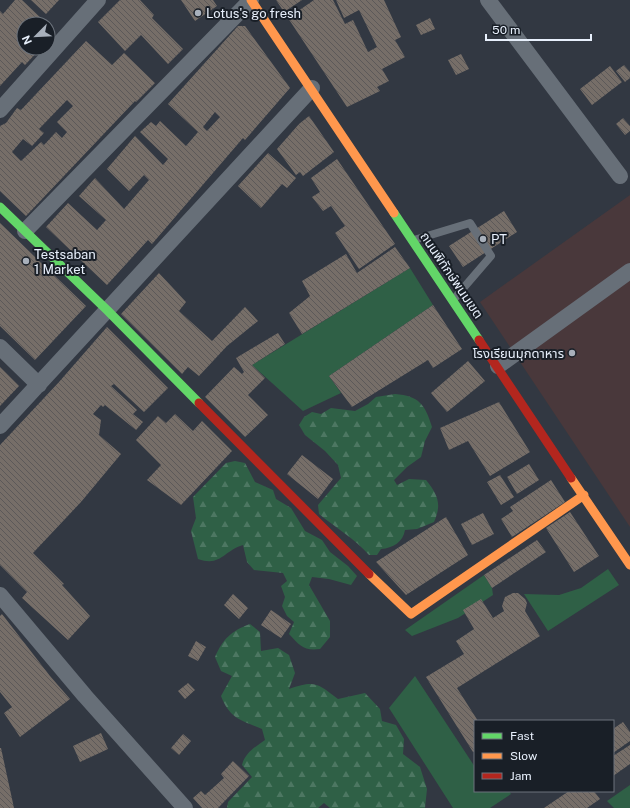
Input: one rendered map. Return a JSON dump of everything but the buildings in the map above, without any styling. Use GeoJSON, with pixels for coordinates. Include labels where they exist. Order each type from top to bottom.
{"type":"FeatureCollection","features":[{"type":"Feature","properties":{"kind":"street"},"geometry":{"type":"LineString","coordinates":[[0,110],[98,0]]}},
{"type":"Feature","properties":{"kind":"street"},"geometry":{"type":"LineString","coordinates":[[25,231],[251,0]]}},
{"type":"Feature","properties":{"kind":"street","name":"ถนนพิทักษ์พนมเขต"},"geometry":{"type":"LineString","coordinates":[[251,0],[414,240],[630,565]]}},
{"type":"Feature","properties":{"kind":"street"},"geometry":{"type":"LineString","coordinates":[[488,0],[620,176]]}},
{"type":"Feature","properties":{"kind":"street"},"geometry":{"type":"LineString","coordinates":[[0,426],[108,311],[312,88]]}},
{"type":"Feature","properties":{"kind":"street"},"geometry":{"type":"LineString","coordinates":[[0,208],[108,311],[402,608],[411,614],[419,610],[584,495]]}},
{"type":"Feature","properties":{"kind":"street"},"geometry":{"type":"LineString","coordinates":[[498,366],[630,271]]}},
{"type":"Feature","properties":{"kind":"street"},"geometry":{"type":"LineString","coordinates":[[0,347],[39,385]]}},
{"type":"Feature","properties":{"kind":"street"},"geometry":{"type":"LineString","coordinates":[[0,595],[85,696],[185,808]]}},
{"type":"Feature","properties":{"kind":"lane"},"geometry":{"type":"LineString","coordinates":[[414,240],[470,223],[491,256],[454,300]]}},
{"type":"Feature","properties":{"kind":"shaded area","name":"โรงเรียนมุกดาหาร"},"geometry":{"type":"Polygon","coordinates":[[[630,195],[630,527],[480,302],[630,195]]]}},
{"type":"Feature","properties":{"kind":"green space"},"geometry":{"type":"Polygon","coordinates":[[[410,268],[433,305],[329,376],[341,393],[303,411],[252,365],[410,268]]]}},
{"type":"Feature","properties":{"kind":"green space"},"geometry":{"type":"Polygon","coordinates":[[[395,394],[410,397],[420,403],[427,412],[432,427],[425,441],[421,457],[407,467],[394,480],[397,485],[409,479],[426,480],[438,500],[438,510],[434,522],[417,529],[405,530],[402,538],[397,544],[381,549],[377,555],[369,555],[352,539],[319,514],[318,505],[341,478],[338,465],[325,451],[305,435],[299,425],[304,417],[312,412],[321,414],[331,408],[355,411],[368,404],[376,397],[395,394]]]}},
{"type":"Feature","properties":{"kind":"green space"},"geometry":{"type":"Polygon","coordinates":[[[235,461],[245,463],[255,482],[273,490],[276,499],[291,508],[305,531],[322,540],[330,552],[348,566],[357,576],[351,585],[329,579],[312,577],[309,585],[330,621],[330,637],[320,649],[303,647],[289,634],[294,622],[287,616],[282,606],[285,597],[281,586],[287,581],[283,573],[254,570],[247,562],[243,545],[217,560],[206,561],[198,559],[191,531],[196,518],[193,497],[226,463],[235,461]]]}},
{"type":"Feature","properties":{"kind":"green space"},"geometry":{"type":"Polygon","coordinates":[[[608,569],[619,585],[548,631],[524,594],[559,595],[581,588],[608,569]]]}},
{"type":"Feature","properties":{"kind":"green space"},"geometry":{"type":"Polygon","coordinates":[[[484,575],[492,588],[493,595],[458,618],[412,636],[405,630],[484,575]]]}},
{"type":"Feature","properties":{"kind":"green space"},"geometry":{"type":"Polygon","coordinates":[[[250,624],[260,632],[261,651],[278,648],[289,655],[295,673],[289,689],[310,684],[320,686],[338,699],[365,693],[380,709],[382,721],[396,725],[404,739],[403,754],[420,767],[427,789],[425,808],[330,808],[324,803],[318,808],[227,808],[228,802],[252,777],[242,765],[245,757],[265,740],[262,729],[237,718],[224,704],[221,696],[232,676],[221,671],[215,657],[221,645],[228,636],[250,624]]]}},
{"type":"Feature","properties":{"kind":"green space"},"geometry":{"type":"Polygon","coordinates":[[[415,676],[474,765],[474,792],[510,792],[511,794],[490,808],[453,808],[389,708],[415,676]]]}},
{"type":"Feature","properties":{"kind":"green space"},"geometry":{"type":"Polygon","coordinates":[[[630,785],[630,808],[614,808],[607,801],[630,785]]]}},
{"type":"Feature","properties":{"kind":"traffic: fast"},"geometry":{"type":"LineString","coordinates":[[0,207],[108,311],[199,403]]}},
{"type":"Feature","properties":{"kind":"traffic: fast"},"geometry":{"type":"LineString","coordinates":[[394,213],[479,340]]}},
{"type":"Feature","properties":{"kind":"traffic: slow"},"geometry":{"type":"LineString","coordinates":[[251,0],[394,213]]}},
{"type":"Feature","properties":{"kind":"traffic: slow"},"geometry":{"type":"LineString","coordinates":[[571,478],[630,565]]}},
{"type":"Feature","properties":{"kind":"traffic: slow"},"geometry":{"type":"LineString","coordinates":[[369,574],[411,614],[584,495]]}},
{"type":"Feature","properties":{"kind":"traffic: jam"},"geometry":{"type":"LineString","coordinates":[[479,340],[571,478]]}},
{"type":"Feature","properties":{"kind":"traffic: jam"},"geometry":{"type":"LineString","coordinates":[[199,403],[369,574]]}},
{"type":"Feature","properties":{"kind":"place","name":"Lotus's go fresh"},"geometry":{"type":"Point","coordinates":[198,13]}},
{"type":"Feature","properties":{"kind":"place","name":"PT"},"geometry":{"type":"Point","coordinates":[483,239]}},
{"type":"Feature","properties":{"kind":"place","name":"Testsaban 1 Market"},"geometry":{"type":"Point","coordinates":[26,261]}},
{"type":"Feature","properties":{"kind":"place","name":"โรงเรียนมุกดาหาร"},"geometry":{"type":"Point","coordinates":[572,353]}}]}
